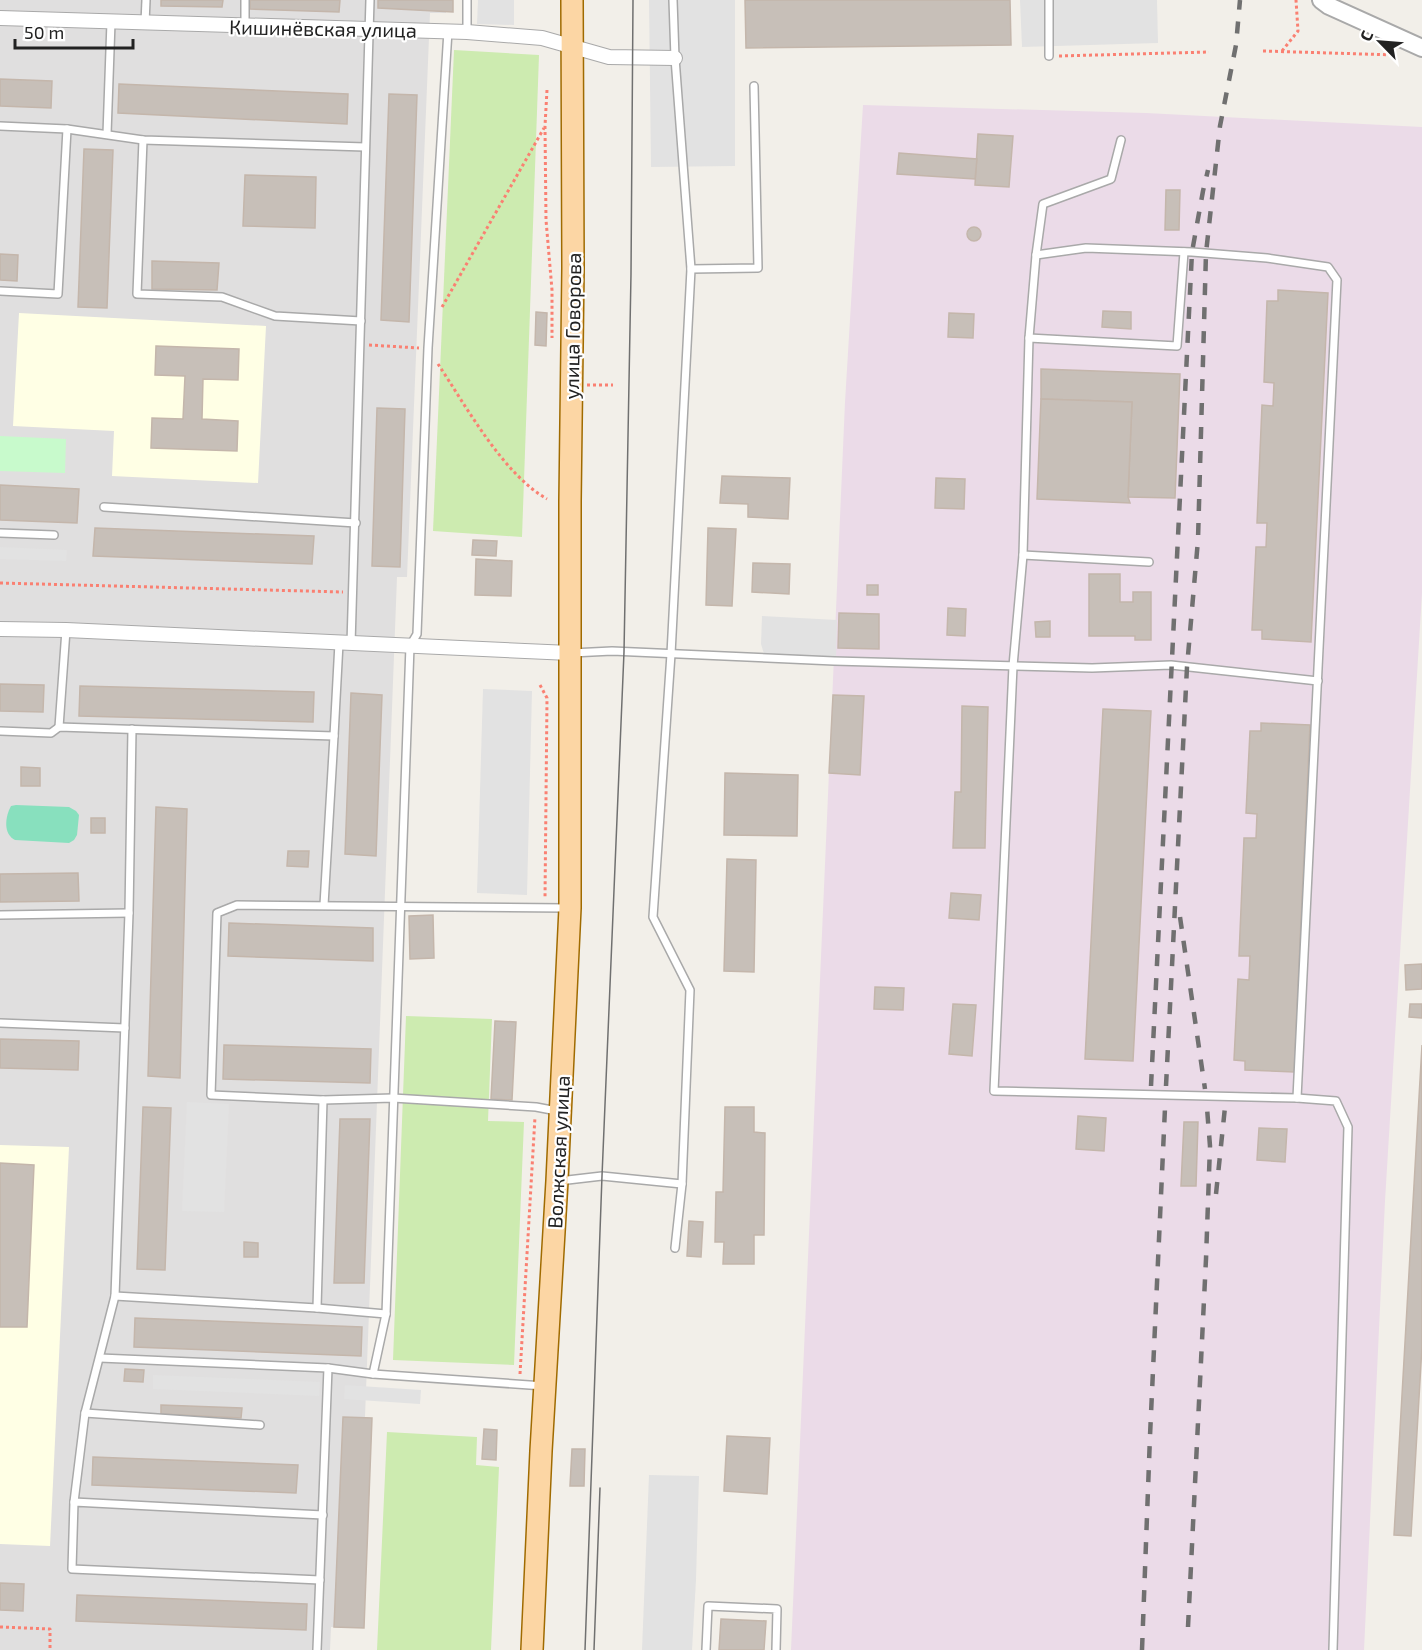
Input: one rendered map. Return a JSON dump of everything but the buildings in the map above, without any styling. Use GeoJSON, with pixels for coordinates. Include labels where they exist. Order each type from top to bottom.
{"type":"FeatureCollection","features":[{"type":"Feature","properties":{"kind":"main road","name":"улица Говорова"},"geometry":{"type":"LineString","coordinates":[[570,653],[573,268],[572,0]]}},
{"type":"Feature","properties":{"kind":"main road","name":"Волжская улица"},"geometry":{"type":"LineString","coordinates":[[532,1650],[570,908],[570,653]]}},
{"type":"Feature","properties":{"kind":"street"},"geometry":{"type":"LineString","coordinates":[[1321,0],[1329,6],[1422,48]]}},
{"type":"Feature","properties":{"kind":"street","name":"Кишинёвская улица"},"geometry":{"type":"LineString","coordinates":[[0,18],[467,32],[542,38],[609,57],[675,58]]}},
{"type":"Feature","properties":{"kind":"street"},"geometry":{"type":"LineString","coordinates":[[0,629],[570,653]]}},
{"type":"Feature","properties":{"kind":"lane"},"geometry":{"type":"LineString","coordinates":[[145,23],[146,0]]}},
{"type":"Feature","properties":{"kind":"lane"},"geometry":{"type":"LineString","coordinates":[[245,0],[245,26]]}},
{"type":"Feature","properties":{"kind":"lane"},"geometry":{"type":"LineString","coordinates":[[324,905],[334,736],[353,592],[370,0]]}},
{"type":"Feature","properties":{"kind":"lane"},"geometry":{"type":"LineString","coordinates":[[467,0],[467,32]]}},
{"type":"Feature","properties":{"kind":"lane"},"geometry":{"type":"LineString","coordinates":[[673,0],[675,58],[691,269],[671,654],[653,917],[690,990],[682,1184],[675,1248]]}},
{"type":"Feature","properties":{"kind":"lane"},"geometry":{"type":"LineString","coordinates":[[1048,0],[1048,56]]}},
{"type":"Feature","properties":{"kind":"lane"},"geometry":{"type":"LineString","coordinates":[[107,134],[111,22]]}},
{"type":"Feature","properties":{"kind":"lane"},"geometry":{"type":"LineString","coordinates":[[373,1374],[386,1314],[410,646],[417,634],[428,348],[448,31]]}},
{"type":"Feature","properties":{"kind":"lane"},"geometry":{"type":"LineString","coordinates":[[691,269],[758,268],[754,86]]}},
{"type":"Feature","properties":{"kind":"lane"},"geometry":{"type":"LineString","coordinates":[[0,126],[67,129],[143,140],[365,147]]}},
{"type":"Feature","properties":{"kind":"lane"},"geometry":{"type":"LineString","coordinates":[[0,291],[58,294],[67,129]]}},
{"type":"Feature","properties":{"kind":"lane"},"geometry":{"type":"LineString","coordinates":[[143,140],[137,294],[222,297],[275,316],[361,321]]}},
{"type":"Feature","properties":{"kind":"lane"},"geometry":{"type":"LineString","coordinates":[[1121,140],[1111,179],[1043,204],[1036,255],[1029,338],[1023,555],[1013,666],[994,1091],[1297,1098],[1336,1101],[1348,1126],[1333,1650]]}},
{"type":"Feature","properties":{"kind":"lane"},"geometry":{"type":"LineString","coordinates":[[1036,255],[1086,248],[1267,258],[1328,267],[1337,280],[1297,1098]]}},
{"type":"Feature","properties":{"kind":"lane"},"geometry":{"type":"LineString","coordinates":[[1029,338],[1177,346],[1184,252]]}},
{"type":"Feature","properties":{"kind":"lane"},"geometry":{"type":"LineString","coordinates":[[104,507],[356,523]]}},
{"type":"Feature","properties":{"kind":"lane"},"geometry":{"type":"LineString","coordinates":[[0,533],[54,535]]}},
{"type":"Feature","properties":{"kind":"lane"},"geometry":{"type":"LineString","coordinates":[[1023,555],[1149,562]]}},
{"type":"Feature","properties":{"kind":"lane"},"geometry":{"type":"LineString","coordinates":[[59,727],[66,630]]}},
{"type":"Feature","properties":{"kind":"lane"},"geometry":{"type":"LineString","coordinates":[[570,653],[612,651],[834,661],[1092,668],[1171,665],[1318,681]]}},
{"type":"Feature","properties":{"kind":"lane"},"geometry":{"type":"LineString","coordinates":[[0,731],[51,733],[59,727],[334,736]]}},
{"type":"Feature","properties":{"kind":"lane"},"geometry":{"type":"LineString","coordinates":[[132,729],[129,913],[115,1296],[85,1413],[74,1502],[72,1569],[320,1580]]}},
{"type":"Feature","properties":{"kind":"lane"},"geometry":{"type":"LineString","coordinates":[[560,1111],[536,1107],[393,1098],[323,1100],[211,1095],[217,913],[237,905],[570,908]]}},
{"type":"Feature","properties":{"kind":"lane"},"geometry":{"type":"LineString","coordinates":[[0,915],[129,913]]}},
{"type":"Feature","properties":{"kind":"lane"},"geometry":{"type":"LineString","coordinates":[[0,1023],[124,1028]]}},
{"type":"Feature","properties":{"kind":"lane"},"geometry":{"type":"LineString","coordinates":[[317,1308],[323,1100]]}},
{"type":"Feature","properties":{"kind":"lane"},"geometry":{"type":"LineString","coordinates":[[557,1181],[602,1176],[682,1184]]}},
{"type":"Feature","properties":{"kind":"lane"},"geometry":{"type":"LineString","coordinates":[[115,1296],[386,1314]]}},
{"type":"Feature","properties":{"kind":"lane"},"geometry":{"type":"LineString","coordinates":[[100,1358],[328,1368],[373,1374],[545,1386]]}},
{"type":"Feature","properties":{"kind":"lane"},"geometry":{"type":"LineString","coordinates":[[317,1650],[328,1368]]}},
{"type":"Feature","properties":{"kind":"lane"},"geometry":{"type":"LineString","coordinates":[[85,1413],[260,1425]]}},
{"type":"Feature","properties":{"kind":"lane"},"geometry":{"type":"LineString","coordinates":[[74,1502],[323,1515]]}},
{"type":"Feature","properties":{"kind":"lane"},"geometry":{"type":"LineString","coordinates":[[706,1650],[708,1606],[777,1609],[776,1650]]}},
{"type":"Feature","properties":{"kind":"path"},"geometry":{"type":"LineString","coordinates":[[1282,51],[1298,31],[1296,0]]}},
{"type":"Feature","properties":{"kind":"path"},"geometry":{"type":"LineString","coordinates":[[1263,51],[1399,55]]}},
{"type":"Feature","properties":{"kind":"path"},"geometry":{"type":"LineString","coordinates":[[1048,56],[1209,52]]}},
{"type":"Feature","properties":{"kind":"path"},"geometry":{"type":"LineString","coordinates":[[547,90],[546,220],[552,290],[552,337]]}},
{"type":"Feature","properties":{"kind":"path"},"geometry":{"type":"LineString","coordinates":[[440,310],[545,126]]}},
{"type":"Feature","properties":{"kind":"path"},"geometry":{"type":"LineString","coordinates":[[361,345],[428,348],[497,453],[533,491],[547,499]]}},
{"type":"Feature","properties":{"kind":"path"},"geometry":{"type":"LineString","coordinates":[[0,583],[353,592]]}},
{"type":"Feature","properties":{"kind":"path"},"geometry":{"type":"LineString","coordinates":[[540,685],[547,698],[545,908]]}},
{"type":"Feature","properties":{"kind":"path"},"geometry":{"type":"LineString","coordinates":[[519,1385],[536,1107]]}},
{"type":"Feature","properties":{"kind":"path"},"geometry":{"type":"LineString","coordinates":[[0,1627],[50,1629],[50,1650]]}},
{"type":"Feature","properties":{"kind":"shaded area"},"geometry":{"type":"Polygon","coordinates":[[[0,0],[446,0],[446,13],[430,13],[407,577],[397,577],[365,1417],[372,1418],[364,1628],[331,1627],[330,1650],[0,1650],[0,0]]]}},
{"type":"Feature","properties":{"kind":"shaded area"},"geometry":{"type":"Polygon","coordinates":[[[478,0],[514,0],[514,25],[477,24],[478,0]]]}},
{"type":"Feature","properties":{"kind":"shaded area"},"geometry":{"type":"Polygon","coordinates":[[[649,0],[735,0],[735,166],[651,167],[649,0]]]}},
{"type":"Feature","properties":{"kind":"shaded area"},"geometry":{"type":"Polygon","coordinates":[[[1020,0],[1157,0],[1158,43],[1022,47],[1020,0]]]}},
{"type":"Feature","properties":{"kind":"shaded area"},"geometry":{"type":"Polygon","coordinates":[[[863,105],[1146,113],[1422,127],[1422,593],[1385,1201],[1364,1650],[791,1650],[845,402],[863,105]]]}},
{"type":"Feature","properties":{"kind":"shaded area"},"geometry":{"type":"Polygon","coordinates":[[[19,313],[266,326],[258,483],[112,476],[114,431],[13,426],[19,313]]]}},
{"type":"Feature","properties":{"kind":"shaded area"},"geometry":{"type":"Polygon","coordinates":[[[0,547],[67,550],[66,561],[0,559],[0,547]]]}},
{"type":"Feature","properties":{"kind":"shaded area"},"geometry":{"type":"Polygon","coordinates":[[[762,616],[837,620],[836,657],[764,654],[761,644],[762,616]]]}},
{"type":"Feature","properties":{"kind":"shaded area"},"geometry":{"type":"Polygon","coordinates":[[[483,689],[532,691],[527,895],[477,893],[483,689]]]}},
{"type":"Feature","properties":{"kind":"shaded area"},"geometry":{"type":"Polygon","coordinates":[[[187,1102],[229,1104],[224,1212],[182,1211],[187,1102]]]}},
{"type":"Feature","properties":{"kind":"shaded area"},"geometry":{"type":"Polygon","coordinates":[[[0,1145],[69,1147],[50,1546],[0,1544],[0,1145]]]}},
{"type":"Feature","properties":{"kind":"shaded area"},"geometry":{"type":"Polygon","coordinates":[[[153,1375],[320,1382],[319,1396],[153,1389],[153,1375]]]}},
{"type":"Feature","properties":{"kind":"shaded area"},"geometry":{"type":"Polygon","coordinates":[[[345,1385],[421,1390],[420,1404],[344,1399],[345,1385]]]}},
{"type":"Feature","properties":{"kind":"shaded area"},"geometry":{"type":"Polygon","coordinates":[[[649,1475],[699,1476],[692,1650],[642,1650],[649,1475]]]}},
{"type":"Feature","properties":{"kind":"green space"},"geometry":{"type":"Polygon","coordinates":[[[454,50],[539,55],[522,537],[433,531],[454,50]]]}},
{"type":"Feature","properties":{"kind":"green space"},"geometry":{"type":"Polygon","coordinates":[[[0,436],[66,439],[65,473],[0,471],[0,436]]]}},
{"type":"Feature","properties":{"kind":"green space"},"geometry":{"type":"Polygon","coordinates":[[[11,806],[69,807],[79,815],[77,835],[69,843],[15,840],[8,834],[6,825],[11,806]]]}},
{"type":"Feature","properties":{"kind":"green space"},"geometry":{"type":"Polygon","coordinates":[[[406,1016],[492,1019],[488,1121],[524,1122],[514,1365],[393,1360],[406,1016]]]}},
{"type":"Feature","properties":{"kind":"green space"},"geometry":{"type":"Polygon","coordinates":[[[387,1432],[477,1437],[476,1465],[499,1467],[491,1650],[377,1650],[387,1432]]]}},
{"type":"Feature","properties":{"kind":"tram line"},"geometry":{"type":"LineString","coordinates":[[585,1650],[624,652],[633,0]]}},
{"type":"Feature","properties":{"kind":"tram line"},"geometry":{"type":"LineString","coordinates":[[594,1650],[600,1488]]}},
{"type":"Feature","properties":{"kind":"railway"},"geometry":{"type":"LineString","coordinates":[[1166,1086],[1187,667],[1198,540],[1206,253],[1220,126],[1236,45],[1240,0]]}},
{"type":"Feature","properties":{"kind":"railway"},"geometry":{"type":"LineString","coordinates":[[1151,1086],[1192,252],[1208,170]]}},
{"type":"Feature","properties":{"kind":"railway"},"geometry":{"type":"LineString","coordinates":[[1180,917],[1205,1089]]}},
{"type":"Feature","properties":{"kind":"railway"},"geometry":{"type":"LineString","coordinates":[[1216,1194],[1225,1107]]}},
{"type":"Feature","properties":{"kind":"railway"},"geometry":{"type":"LineString","coordinates":[[1142,1650],[1165,1108]]}},
{"type":"Feature","properties":{"kind":"railway"},"geometry":{"type":"LineString","coordinates":[[1188,1627],[1206,1259],[1210,1146],[1207,1108]]}}]}
